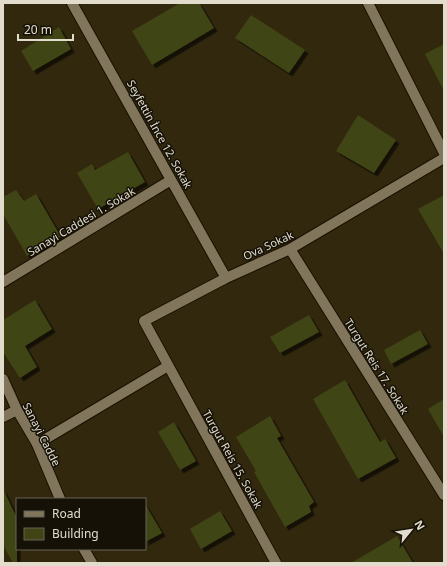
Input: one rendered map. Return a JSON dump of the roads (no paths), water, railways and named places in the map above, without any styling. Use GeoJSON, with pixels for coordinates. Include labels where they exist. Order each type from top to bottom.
{"type":"FeatureCollection","features":[{"type":"Feature","properties":{"kind":"street","name":"Seyfettin İnce 12. Sokak"},"geometry":{"type":"LineString","coordinates":[[72,3],[226,278]]}},
{"type":"Feature","properties":{"kind":"street"},"geometry":{"type":"LineString","coordinates":[[368,3],[444,153]]}},
{"type":"Feature","properties":{"kind":"street","name":"Ova Sokak"},"geometry":{"type":"LineString","coordinates":[[168,366],[144,321],[226,278],[290,249],[444,158]]}},
{"type":"Feature","properties":{"kind":"street","name":"Sanayi Caddesi 1. Sokak"},"geometry":{"type":"LineString","coordinates":[[3,282],[171,180]]}},
{"type":"Feature","properties":{"kind":"street","name":"Turgut Reis 17. Sokak"},"geometry":{"type":"LineString","coordinates":[[290,249],[444,495]]}},
{"type":"Feature","properties":{"kind":"street"},"geometry":{"type":"LineString","coordinates":[[37,444],[168,366]]}},
{"type":"Feature","properties":{"kind":"street","name":"Turgut Reis 15. Sokak"},"geometry":{"type":"LineString","coordinates":[[168,366],[276,563]]}},
{"type":"Feature","properties":{"kind":"street","name":"Sanayi Cadde"},"geometry":{"type":"LineString","coordinates":[[3,379],[17,410],[37,444],[60,498]]}},
{"type":"Feature","properties":{"kind":"street"},"geometry":{"type":"LineString","coordinates":[[3,417],[17,410]]}},
{"type":"Feature","properties":{"kind":"street"},"geometry":{"type":"LineString","coordinates":[[85,550],[92,563]]}}]}
